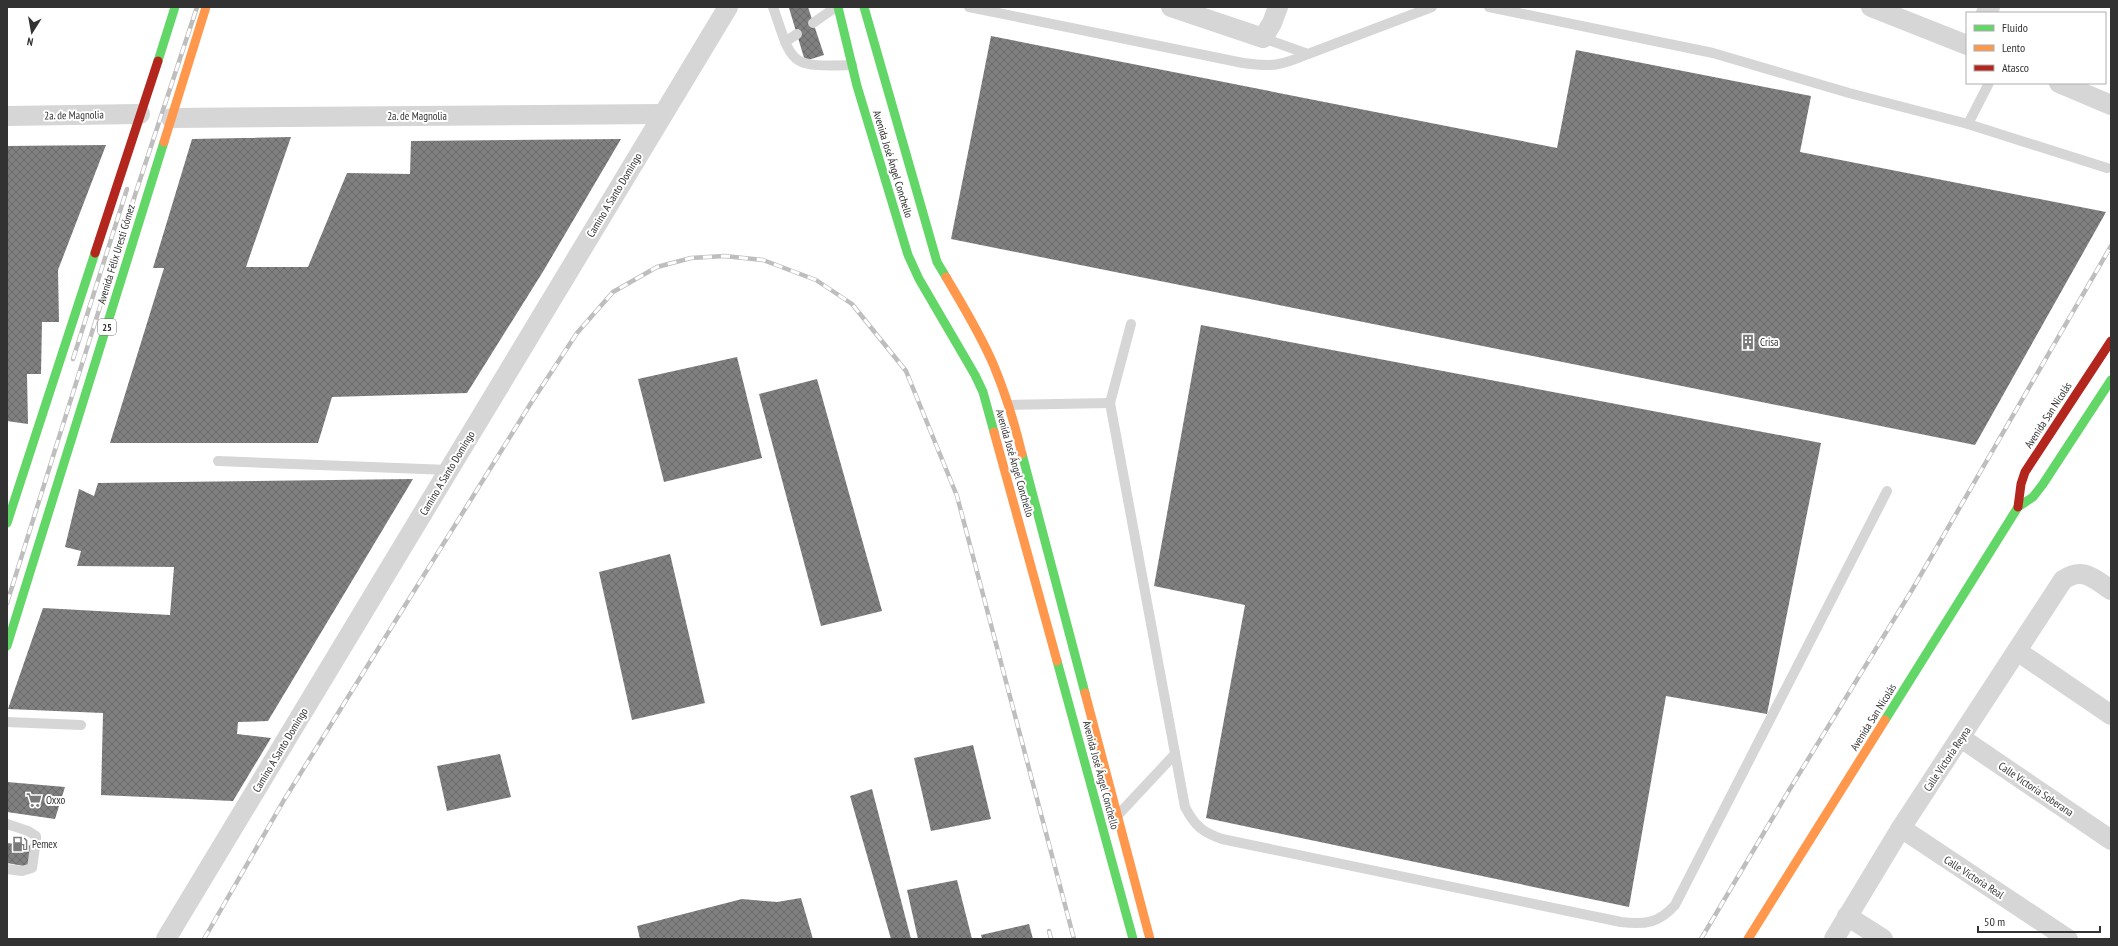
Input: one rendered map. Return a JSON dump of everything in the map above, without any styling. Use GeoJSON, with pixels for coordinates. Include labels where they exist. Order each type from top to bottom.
{"type":"FeatureCollection","features":[{"type":"Feature","properties":{"kind":"main road","name":"Avenida Félix Uresti Gómez"},"geometry":{"type":"LineString","coordinates":[[7,523],[175,7]]}},
{"type":"Feature","properties":{"kind":"main road","name":"Avenida Félix Uresti Gómez"},"geometry":{"type":"LineString","coordinates":[[7,646],[206,7]]}},
{"type":"Feature","properties":{"kind":"main road","name":"Avenida José Ángel Conchello"},"geometry":{"type":"LineString","coordinates":[[837,7],[852,65],[908,255],[919,279],[975,375],[982,392],[1133,939]]}},
{"type":"Feature","properties":{"kind":"main road","name":"Avenida José Ángel Conchello"},"geometry":{"type":"LineString","coordinates":[[864,7],[937,262],[975,327],[994,366],[1009,405],[1150,939]]}},
{"type":"Feature","properties":{"kind":"main road","name":"Avenida San Nicolás"},"geometry":{"type":"LineString","coordinates":[[1748,939],[2018,507],[2021,484],[2025,472],[2111,342]]}},
{"type":"Feature","properties":{"kind":"main road","name":"Avenida San Nicolás"},"geometry":{"type":"LineString","coordinates":[[2018,507],[2034,497],[2111,380]]}},
{"type":"Feature","properties":{"kind":"street","name":"Camino A Santo Domingo"},"geometry":{"type":"LineString","coordinates":[[166,939],[662,114],[728,7]]}},
{"type":"Feature","properties":{"kind":"street"},"geometry":{"type":"LineString","coordinates":[[1171,7],[1263,38],[1270,27],[1278,7]]}},
{"type":"Feature","properties":{"kind":"street"},"geometry":{"type":"LineString","coordinates":[[1871,7],[1966,44]]}},
{"type":"Feature","properties":{"kind":"street"},"geometry":{"type":"LineString","coordinates":[[2061,84],[2111,104]]}},
{"type":"Feature","properties":{"kind":"street","name":"2a. de Magnolia"},"geometry":{"type":"LineString","coordinates":[[7,116],[140,114]]}},
{"type":"Feature","properties":{"kind":"street","name":"2a. de Magnolia"},"geometry":{"type":"LineString","coordinates":[[171,118],[662,114]]}},
{"type":"Feature","properties":{"kind":"street","name":"Calle Victoria Reyna"},"geometry":{"type":"LineString","coordinates":[[1834,939],[1901,828],[2063,580],[2070,575],[2080,573],[2090,576],[2111,590]]}},
{"type":"Feature","properties":{"kind":"street"},"geometry":{"type":"LineString","coordinates":[[2017,651],[2111,715]]}},
{"type":"Feature","properties":{"kind":"street","name":"Calle Victoria Soberana"},"geometry":{"type":"LineString","coordinates":[[1961,738],[2111,840]]}},
{"type":"Feature","properties":{"kind":"street","name":"Calle Victoria Real"},"geometry":{"type":"LineString","coordinates":[[1901,828],[2068,939]]}},
{"type":"Feature","properties":{"kind":"street"},"geometry":{"type":"LineString","coordinates":[[1847,916],[1883,939]]}},
{"type":"Feature","properties":{"kind":"lane"},"geometry":{"type":"LineString","coordinates":[[773,7],[788,51],[796,60],[804,64],[817,66],[852,65]]}},
{"type":"Feature","properties":{"kind":"lane"},"geometry":{"type":"LineString","coordinates":[[813,23],[837,7]]}},
{"type":"Feature","properties":{"kind":"lane"},"geometry":{"type":"LineString","coordinates":[[969,7],[1243,63],[1270,67],[1286,64],[1308,54],[1432,7]]}},
{"type":"Feature","properties":{"kind":"lane"},"geometry":{"type":"LineString","coordinates":[[1489,7],[1713,53],[1849,93],[1968,124],[2107,168]]}},
{"type":"Feature","properties":{"kind":"lane"},"geometry":{"type":"LineString","coordinates":[[785,42],[797,34]]}},
{"type":"Feature","properties":{"kind":"lane"},"geometry":{"type":"LineString","coordinates":[[1263,38],[1308,54]]}},
{"type":"Feature","properties":{"kind":"lane"},"geometry":{"type":"LineString","coordinates":[[1968,124],[1988,84]]}},
{"type":"Feature","properties":{"kind":"lane"},"geometry":{"type":"LineString","coordinates":[[1131,324],[1110,404],[1185,807],[1193,821],[1205,833],[1230,840],[1621,922],[1635,924],[1652,922],[1667,914],[1676,905],[1887,491]]}},
{"type":"Feature","properties":{"kind":"lane"},"geometry":{"type":"LineString","coordinates":[[1009,405],[1110,404]]}},
{"type":"Feature","properties":{"kind":"lane"},"geometry":{"type":"LineString","coordinates":[[218,461],[449,470]]}},
{"type":"Feature","properties":{"kind":"lane"},"geometry":{"type":"LineString","coordinates":[[7,722],[81,725]]}},
{"type":"Feature","properties":{"kind":"lane"},"geometry":{"type":"LineString","coordinates":[[1117,816],[1176,754]]}},
{"type":"Feature","properties":{"kind":"lane"},"geometry":{"type":"LineString","coordinates":[[7,824],[28,831],[36,836],[36,840],[32,868],[22,871],[7,869]]}},
{"type":"Feature","properties":{"kind":"building"},"geometry":{"type":"Polygon","coordinates":[[[808,7],[824,55],[805,61],[789,8],[808,7]]]}},
{"type":"Feature","properties":{"kind":"building","name":"Crisa"},"geometry":{"type":"Polygon","coordinates":[[[991,36],[1557,148],[1576,50],[1811,96],[1800,152],[2106,212],[1975,445],[951,239],[991,36]]]}},
{"type":"Feature","properties":{"kind":"building"},"geometry":{"type":"Polygon","coordinates":[[[291,137],[246,267],[308,267],[347,173],[410,174],[411,141],[621,139],[544,270],[467,393],[332,397],[318,443],[110,443],[164,268],[153,268],[192,139],[291,137]]]}},
{"type":"Feature","properties":{"kind":"building"},"geometry":{"type":"Polygon","coordinates":[[[106,145],[58,270],[59,322],[42,322],[41,374],[27,374],[28,424],[7,421],[7,146],[106,145]]]}},
{"type":"Feature","properties":{"kind":"building"},"geometry":{"type":"Polygon","coordinates":[[[1201,325],[1821,443],[1767,714],[1666,696],[1629,907],[1206,818],[1245,605],[1154,586],[1201,325]]]}},
{"type":"Feature","properties":{"kind":"building"},"geometry":{"type":"Polygon","coordinates":[[[737,357],[762,458],[664,482],[638,379],[737,357]]]}},
{"type":"Feature","properties":{"kind":"building"},"geometry":{"type":"Polygon","coordinates":[[[817,379],[882,611],[821,626],[759,394],[817,379]]]}},
{"type":"Feature","properties":{"kind":"building"},"geometry":{"type":"Polygon","coordinates":[[[413,479],[268,721],[238,722],[237,734],[271,738],[233,801],[101,795],[103,713],[8,709],[43,608],[170,615],[174,567],[77,566],[81,551],[65,547],[79,489],[94,496],[98,483],[413,479]]]}},
{"type":"Feature","properties":{"kind":"building"},"geometry":{"type":"Polygon","coordinates":[[[670,554],[705,703],[632,720],[599,572],[670,554]]]}},
{"type":"Feature","properties":{"kind":"building"},"geometry":{"type":"Polygon","coordinates":[[[973,745],[991,819],[931,831],[914,758],[973,745]]]}},
{"type":"Feature","properties":{"kind":"building"},"geometry":{"type":"Polygon","coordinates":[[[500,754],[511,797],[447,811],[437,766],[500,754]]]}},
{"type":"Feature","properties":{"kind":"building","name":"Oxxo"},"geometry":{"type":"Polygon","coordinates":[[[7,782],[65,787],[55,819],[7,812],[7,782]]]}},
{"type":"Feature","properties":{"kind":"building"},"geometry":{"type":"Polygon","coordinates":[[[872,789],[911,939],[891,939],[850,796],[872,789]]]}},
{"type":"Feature","properties":{"kind":"building"},"geometry":{"type":"Polygon","coordinates":[[[7,843],[34,846],[29,867],[7,863],[7,843]]]}},
{"type":"Feature","properties":{"kind":"building"},"geometry":{"type":"Polygon","coordinates":[[[957,880],[972,939],[918,939],[907,890],[957,880]]]}},
{"type":"Feature","properties":{"kind":"building"},"geometry":{"type":"Polygon","coordinates":[[[801,898],[813,939],[640,939],[637,926],[742,899],[777,902],[801,898]]]}},
{"type":"Feature","properties":{"kind":"building"},"geometry":{"type":"Polygon","coordinates":[[[1029,924],[1033,939],[982,939],[981,935],[1029,924]]]}},
{"type":"Feature","properties":{"kind":"railway"},"geometry":{"type":"LineString","coordinates":[[7,603],[136,192],[197,7]]}},
{"type":"Feature","properties":{"kind":"railway"},"geometry":{"type":"LineString","coordinates":[[73,359],[127,189]]}},
{"type":"Feature","properties":{"kind":"railway"},"geometry":{"type":"LineString","coordinates":[[1701,939],[1788,792],[1912,590],[2111,246]]}},
{"type":"Feature","properties":{"kind":"railway"},"geometry":{"type":"LineString","coordinates":[[204,939],[284,800],[531,403],[577,333],[613,292],[657,267],[691,258],[724,256],[763,260],[816,280],[852,304],[906,371],[957,496],[1074,939]]}},
{"type":"Feature","properties":{"kind":"railway"},"geometry":{"type":"LineString","coordinates":[[1049,931],[1051,939]]}},
{"type":"Feature","properties":{"kind":"traffic: fast"},"geometry":{"type":"LineString","coordinates":[[158,61],[175,7]]}},
{"type":"Feature","properties":{"kind":"traffic: fast"},"geometry":{"type":"LineString","coordinates":[[838,7],[857,86],[908,255],[919,279],[975,375],[983,392],[994,432]]}},
{"type":"Feature","properties":{"kind":"traffic: fast"},"geometry":{"type":"LineString","coordinates":[[864,7],[937,262],[946,277]]}},
{"type":"Feature","properties":{"kind":"traffic: fast"},"geometry":{"type":"LineString","coordinates":[[7,646],[164,142]]}},
{"type":"Feature","properties":{"kind":"traffic: fast"},"geometry":{"type":"LineString","coordinates":[[7,523],[95,253]]}},
{"type":"Feature","properties":{"kind":"traffic: fast"},"geometry":{"type":"LineString","coordinates":[[1885,720],[2018,507],[2033,497],[2043,484],[2111,380]]}},
{"type":"Feature","properties":{"kind":"traffic: fast"},"geometry":{"type":"LineString","coordinates":[[1022,454],[1085,693]]}},
{"type":"Feature","properties":{"kind":"traffic: fast"},"geometry":{"type":"LineString","coordinates":[[1057,661],[1133,939]]}},
{"type":"Feature","properties":{"kind":"traffic: slow"},"geometry":{"type":"LineString","coordinates":[[164,142],[206,7]]}},
{"type":"Feature","properties":{"kind":"traffic: slow"},"geometry":{"type":"LineString","coordinates":[[946,277],[989,354],[1010,410],[1022,454]]}},
{"type":"Feature","properties":{"kind":"traffic: slow"},"geometry":{"type":"LineString","coordinates":[[994,432],[1057,661]]}},
{"type":"Feature","properties":{"kind":"traffic: slow"},"geometry":{"type":"LineString","coordinates":[[1085,693],[1150,939]]}},
{"type":"Feature","properties":{"kind":"traffic: slow"},"geometry":{"type":"LineString","coordinates":[[1748,939],[1885,720]]}},
{"type":"Feature","properties":{"kind":"traffic: jam"},"geometry":{"type":"LineString","coordinates":[[95,253],[158,61]]}},
{"type":"Feature","properties":{"kind":"traffic: jam"},"geometry":{"type":"LineString","coordinates":[[2018,507],[2021,484],[2025,472],[2111,341]]}},
{"type":"Feature","properties":{"kind":"place","name":"Crisa"},"geometry":{"type":"Point","coordinates":[1748,342]}},
{"type":"Feature","properties":{"kind":"place","name":"Oxxo"},"geometry":{"type":"Point","coordinates":[34,800]}},
{"type":"Feature","properties":{"kind":"place","name":"Pemex"},"geometry":{"type":"Point","coordinates":[20,844]}}]}
